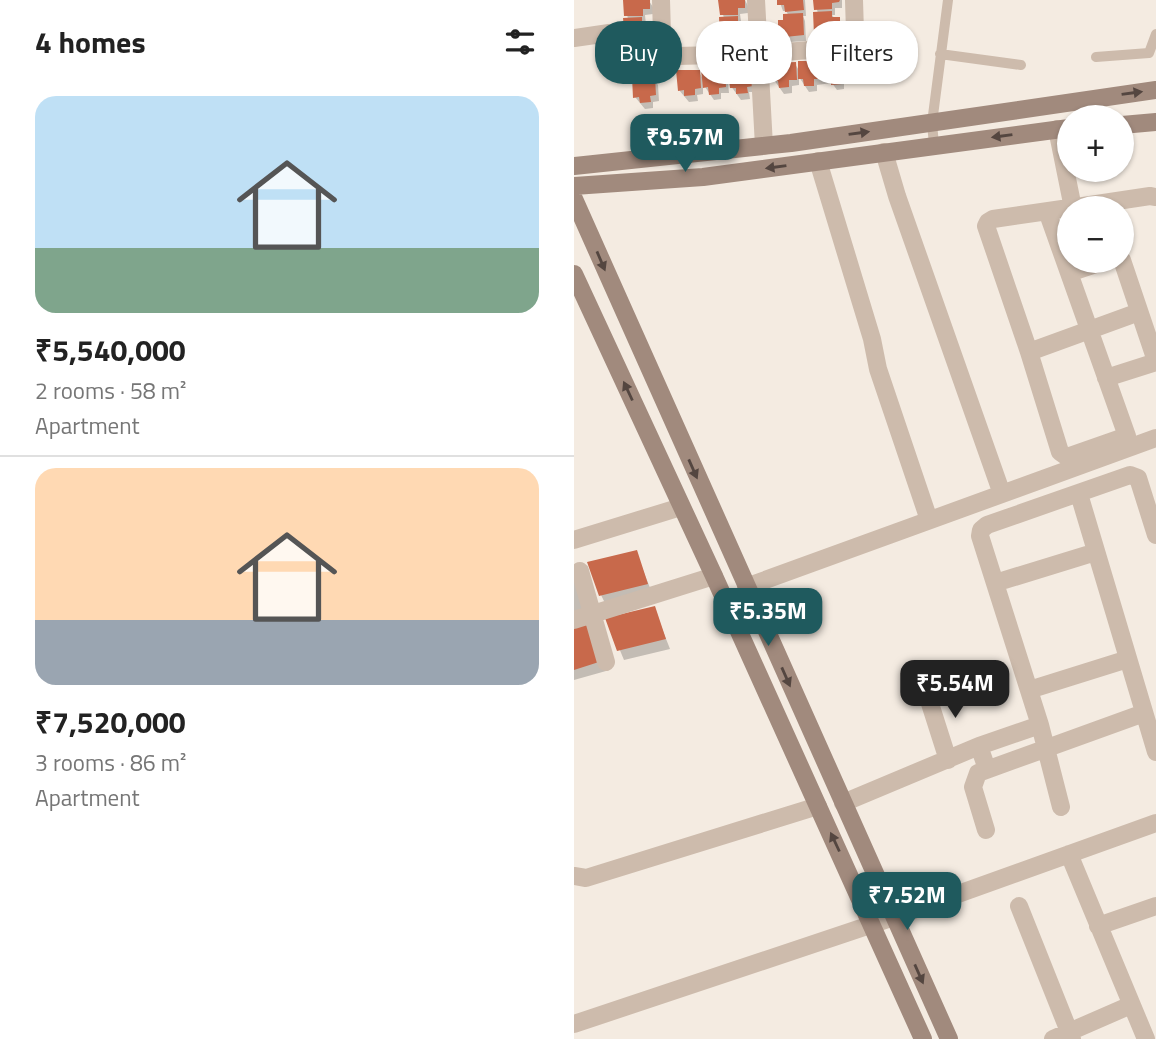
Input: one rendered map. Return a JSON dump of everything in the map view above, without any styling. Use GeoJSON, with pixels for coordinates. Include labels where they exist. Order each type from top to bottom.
{"type":"FeatureCollection","features":[{"type":"Feature","properties":{"kind":"street"},"geometry":{"type":"LineString","coordinates":[[661,0],[664,43],[671,54],[696,54]]}},
{"type":"Feature","properties":{"kind":"street"},"geometry":{"type":"LineString","coordinates":[[756,0],[757,21]]}},
{"type":"Feature","properties":{"kind":"street"},"geometry":{"type":"LineString","coordinates":[[792,51],[848,47],[855,32],[854,0]]}},
{"type":"Feature","properties":{"kind":"street"},"geometry":{"type":"LineString","coordinates":[[574,37],[595,35]]}},
{"type":"Feature","properties":{"kind":"street"},"geometry":{"type":"LineString","coordinates":[[760,84],[764,146]]}},
{"type":"Feature","properties":{"kind":"street"},"geometry":{"type":"LineString","coordinates":[[574,166],[791,143],[1156,90]]}},
{"type":"Feature","properties":{"kind":"street"},"geometry":{"type":"LineString","coordinates":[[1134,124],[1156,122]]}},
{"type":"Feature","properties":{"kind":"street"},"geometry":{"type":"LineString","coordinates":[[574,186],[703,177],[1057,129]]}},
{"type":"Feature","properties":{"kind":"street"},"geometry":{"type":"LineString","coordinates":[[884,152],[1002,494]]}},
{"type":"Feature","properties":{"kind":"street"},"geometry":{"type":"LineString","coordinates":[[818,161],[872,340],[878,369],[929,520]]}},
{"type":"Feature","properties":{"kind":"street"},"geometry":{"type":"LineString","coordinates":[[1134,199],[1156,197]]}},
{"type":"Feature","properties":{"kind":"street"},"geometry":{"type":"LineString","coordinates":[[574,199],[948,1039]]}},
{"type":"Feature","properties":{"kind":"street"},"geometry":{"type":"LineString","coordinates":[[1057,210],[993,219],[986,226],[1061,454],[1067,457],[1156,438]]}},
{"type":"Feature","properties":{"kind":"street"},"geometry":{"type":"LineString","coordinates":[[1047,211],[1057,239]]}},
{"type":"Feature","properties":{"kind":"street"},"geometry":{"type":"LineString","coordinates":[[1069,273],[1129,442]]}},
{"type":"Feature","properties":{"kind":"street"},"geometry":{"type":"LineString","coordinates":[[1106,378],[1156,361],[1126,273]]}},
{"type":"Feature","properties":{"kind":"street"},"geometry":{"type":"LineString","coordinates":[[574,274],[923,1039]]}},
{"type":"Feature","properties":{"kind":"street"},"geometry":{"type":"LineString","coordinates":[[1029,352],[1139,312]]}},
{"type":"Feature","properties":{"kind":"street"},"geometry":{"type":"LineString","coordinates":[[746,587],[1002,494],[1129,442],[1156,426]]}},
{"type":"Feature","properties":{"kind":"street"},"geometry":{"type":"LineString","coordinates":[[1061,807],[1040,724],[980,536],[981,530],[987,524],[1134,475],[1138,478],[1156,535]]}},
{"type":"Feature","properties":{"kind":"street"},"geometry":{"type":"LineString","coordinates":[[1079,494],[1156,752]]}},
{"type":"Feature","properties":{"kind":"street"},"geometry":{"type":"LineString","coordinates":[[574,540],[681,507]]}},
{"type":"Feature","properties":{"kind":"street"},"geometry":{"type":"LineString","coordinates":[[995,583],[1096,552]]}},
{"type":"Feature","properties":{"kind":"street"},"geometry":{"type":"LineString","coordinates":[[580,571],[606,662]]}},
{"type":"Feature","properties":{"kind":"street"},"geometry":{"type":"LineString","coordinates":[[574,620],[714,576]]}},
{"type":"Feature","properties":{"kind":"street"},"geometry":{"type":"LineString","coordinates":[[1029,690],[1128,659]]}},
{"type":"Feature","properties":{"kind":"street"},"geometry":{"type":"LineString","coordinates":[[926,691],[948,760]]}},
{"type":"Feature","properties":{"kind":"street"},"geometry":{"type":"LineString","coordinates":[[986,830],[973,787],[978,773],[1144,713]]}},
{"type":"Feature","properties":{"kind":"street"},"geometry":{"type":"LineString","coordinates":[[843,803],[979,746],[1040,724]]}},
{"type":"Feature","properties":{"kind":"street"},"geometry":{"type":"LineString","coordinates":[[979,746],[987,769]]}},
{"type":"Feature","properties":{"kind":"street"},"geometry":{"type":"LineString","coordinates":[[574,876],[579,879],[586,878],[818,806]]}},
{"type":"Feature","properties":{"kind":"street"},"geometry":{"type":"LineString","coordinates":[[574,1024],[894,917],[1156,823]]}},
{"type":"Feature","properties":{"kind":"street"},"geometry":{"type":"LineString","coordinates":[[1069,854],[1146,1039]]}},
{"type":"Feature","properties":{"kind":"street"},"geometry":{"type":"LineString","coordinates":[[1018,906],[1065,1036],[1130,1004]]}},
{"type":"Feature","properties":{"kind":"street"},"geometry":{"type":"LineString","coordinates":[[1098,926],[1156,906]]}},
{"type":"Feature","properties":{"kind":"lane"},"geometry":{"type":"LineString","coordinates":[[934,145],[932,122],[948,0]]}},
{"type":"Feature","properties":{"kind":"lane"},"geometry":{"type":"LineString","coordinates":[[1096,57],[1149,53],[1156,34]]}},
{"type":"Feature","properties":{"kind":"lane"},"geometry":{"type":"LineString","coordinates":[[940,54],[1021,65]]}},
{"type":"Feature","properties":{"kind":"building"},"geometry":{"type":"Polygon","coordinates":[[[623,0],[650,0],[650,9],[643,9],[643,16],[624,16],[623,0]]]}},
{"type":"Feature","properties":{"kind":"building"},"geometry":{"type":"Polygon","coordinates":[[[718,0],[745,0],[745,8],[738,8],[738,15],[720,15],[718,0]]]}},
{"type":"Feature","properties":{"kind":"building"},"geometry":{"type":"Polygon","coordinates":[[[777,0],[803,0],[804,10],[785,12],[784,5],[777,5],[777,0]]]}},
{"type":"Feature","properties":{"kind":"building"},"geometry":{"type":"Polygon","coordinates":[[[813,0],[840,0],[832,3],[832,9],[814,10],[813,0]]]}},
{"type":"Feature","properties":{"kind":"building"},"geometry":{"type":"Polygon","coordinates":[[[832,11],[832,17],[840,17],[840,21],[813,21],[813,12],[832,11]]]}},
{"type":"Feature","properties":{"kind":"building"},"geometry":{"type":"Polygon","coordinates":[[[803,13],[804,35],[792,36],[792,21],[778,21],[783,20],[783,14],[803,13]]]}},
{"type":"Feature","properties":{"kind":"building"},"geometry":{"type":"Polygon","coordinates":[[[738,16],[738,21],[719,21],[719,17],[738,16]]]}},
{"type":"Feature","properties":{"kind":"building"},"geometry":{"type":"Polygon","coordinates":[[[642,17],[642,21],[623,21],[623,18],[642,17]]]}},
{"type":"Feature","properties":{"kind":"building"},"geometry":{"type":"Polygon","coordinates":[[[798,61],[806,61],[806,84],[814,86],[804,86],[803,79],[798,79],[798,61]]]}},
{"type":"Feature","properties":{"kind":"building"},"geometry":{"type":"Polygon","coordinates":[[[792,62],[796,62],[797,80],[792,80],[792,62]]]}},
{"type":"Feature","properties":{"kind":"building"},"geometry":{"type":"Polygon","coordinates":[[[682,70],[696,70],[696,84],[701,84],[701,88],[695,89],[695,95],[684,96],[684,90],[678,91],[677,84],[682,84],[682,70]]]}},
{"type":"Feature","properties":{"kind":"building"},"geometry":{"type":"Polygon","coordinates":[[[632,84],[655,84],[656,95],[650,96],[651,102],[640,103],[639,97],[633,98],[632,84]]]}},
{"type":"Feature","properties":{"kind":"building"},"geometry":{"type":"Polygon","coordinates":[[[703,84],[726,84],[726,87],[719,88],[719,94],[709,95],[708,87],[703,88],[703,84]]]}},
{"type":"Feature","properties":{"kind":"building"},"geometry":{"type":"Polygon","coordinates":[[[730,84],[753,84],[747,87],[748,93],[736,94],[736,88],[730,88],[730,84]]]}},
{"type":"Feature","properties":{"kind":"building"},"geometry":{"type":"Polygon","coordinates":[[[778,84],[789,84],[789,87],[779,88],[778,84]]]}},
{"type":"Feature","properties":{"kind":"building"},"geometry":{"type":"Polygon","coordinates":[[[637,550],[648,584],[599,596],[587,562],[637,550]]]}},
{"type":"Feature","properties":{"kind":"building"},"geometry":{"type":"Polygon","coordinates":[[[655,606],[666,639],[617,651],[605,618],[655,606]]]}},
{"type":"Feature","properties":{"kind":"building"},"geometry":{"type":"Polygon","coordinates":[[[590,621],[602,661],[574,670],[574,626],[590,621]]]}}]}
